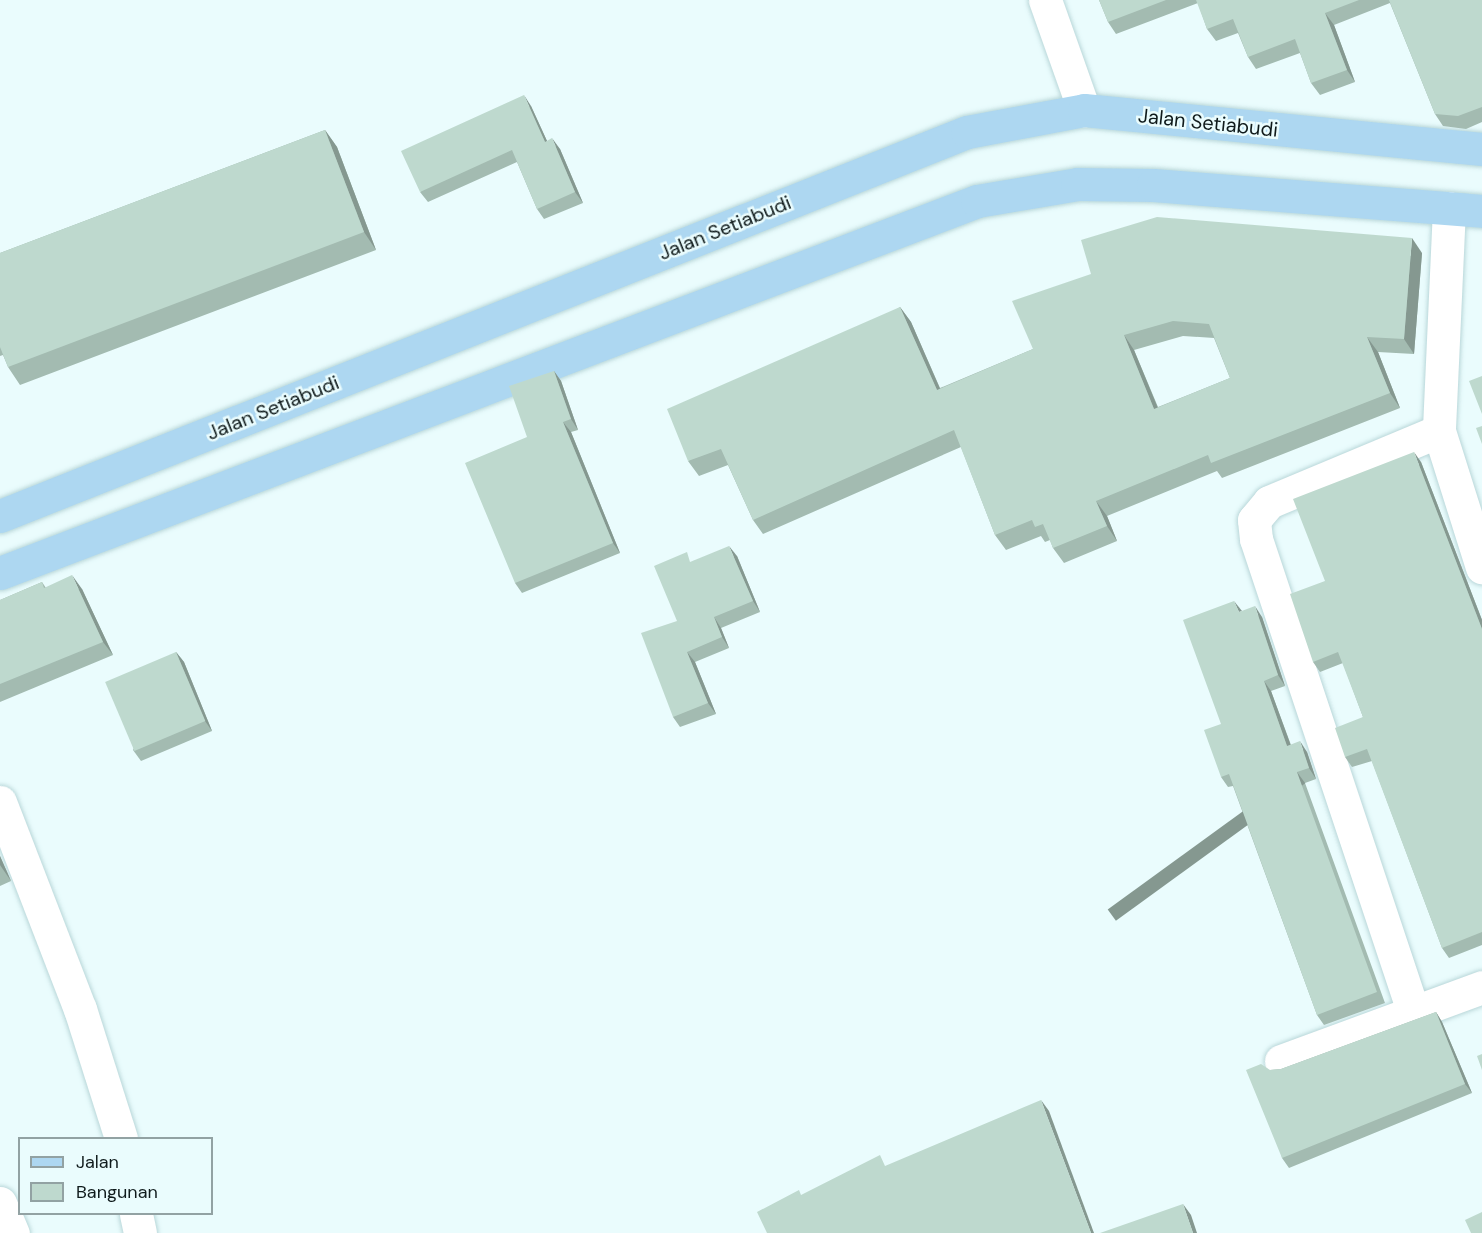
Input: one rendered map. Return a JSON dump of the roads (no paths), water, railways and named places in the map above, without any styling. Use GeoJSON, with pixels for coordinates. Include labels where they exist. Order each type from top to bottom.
{"type":"FeatureCollection","features":[{"type":"Feature","properties":{"kind":"main road","name":"Jalan Setiabudi"},"geometry":{"type":"LineString","coordinates":[[0,516],[967,132],[1084,110],[1482,149]]}},
{"type":"Feature","properties":{"kind":"main road"},"geometry":{"type":"LineString","coordinates":[[0,573],[977,201],[1077,184],[1142,185],[1482,211]]}},
{"type":"Feature","properties":{"kind":"street"},"geometry":{"type":"LineString","coordinates":[[1045,0],[1084,110]]}},
{"type":"Feature","properties":{"kind":"street"},"geometry":{"type":"LineString","coordinates":[[1449,208],[1438,431],[1482,567]]}},
{"type":"Feature","properties":{"kind":"street"},"geometry":{"type":"LineString","coordinates":[[1413,1011],[1256,539],[1254,520],[1269,502],[1438,431]]}},
{"type":"Feature","properties":{"kind":"street"},"geometry":{"type":"LineString","coordinates":[[0,802],[80,1009],[121,1137]]}},
{"type":"Feature","properties":{"kind":"street"},"geometry":{"type":"LineString","coordinates":[[1281,1061],[1482,987]]}},
{"type":"Feature","properties":{"kind":"street"},"geometry":{"type":"LineString","coordinates":[[0,1203],[13,1233]]}},
{"type":"Feature","properties":{"kind":"street"},"geometry":{"type":"LineString","coordinates":[[136,1215],[140,1233]]}}]}
